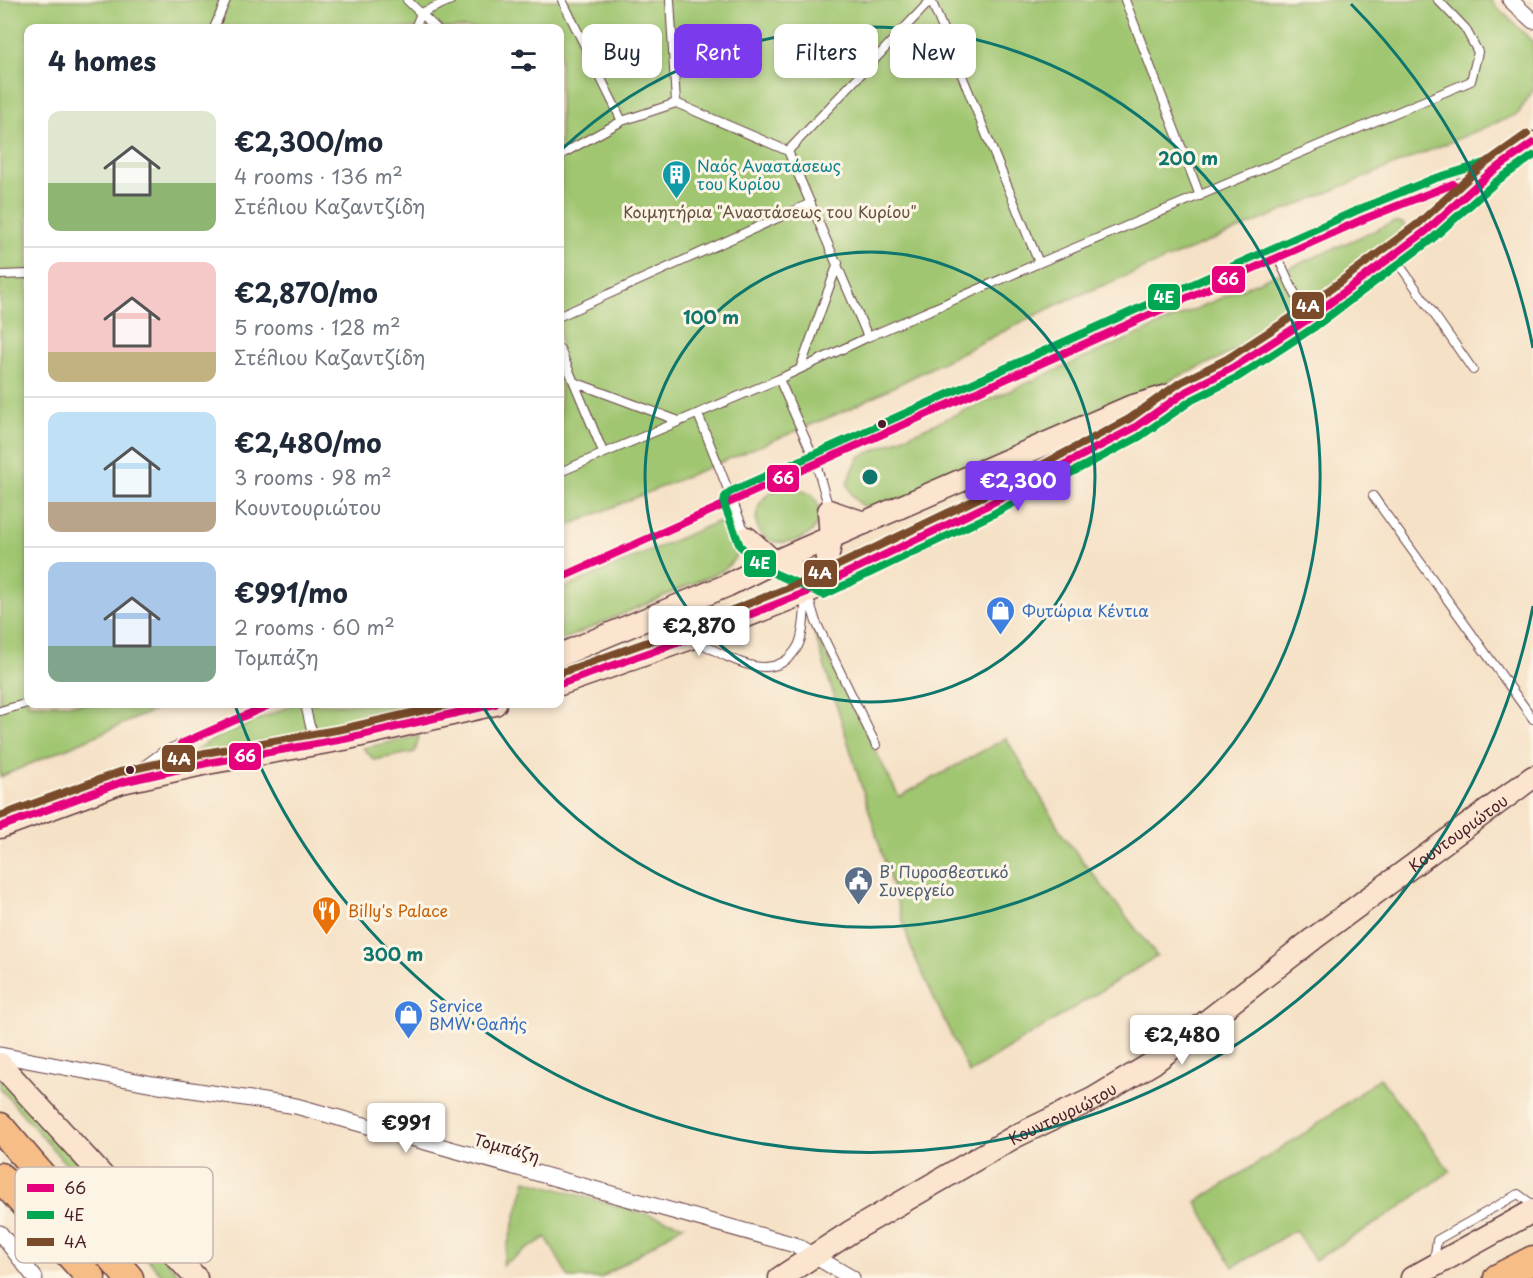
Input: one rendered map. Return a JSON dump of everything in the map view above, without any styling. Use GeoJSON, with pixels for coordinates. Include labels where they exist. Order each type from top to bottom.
{"type":"FeatureCollection","features":[{"type":"Feature","properties":{"kind":"highway"},"geometry":{"type":"LineString","coordinates":[[0,1126],[35,1167]]}},
{"type":"Feature","properties":{"kind":"highway"},"geometry":{"type":"LineString","coordinates":[[0,1177],[15,1195]]}},
{"type":"Feature","properties":{"kind":"highway"},"geometry":{"type":"LineString","coordinates":[[1498,1278],[1533,1260]]}},
{"type":"Feature","properties":{"kind":"highway"},"geometry":{"type":"LineString","coordinates":[[62,1263],[69,1278]]}},
{"type":"Feature","properties":{"kind":"highway"},"geometry":{"type":"LineString","coordinates":[[77,1263],[91,1278]]}},
{"type":"Feature","properties":{"kind":"highway"},"geometry":{"type":"LineString","coordinates":[[116,1263],[129,1278]]}},
{"type":"Feature","properties":{"kind":"main road"},"geometry":{"type":"LineString","coordinates":[[564,683],[691,638],[814,589],[986,506],[1134,428],[1187,391],[1232,368],[1307,320],[1426,231],[1490,173],[1533,143]]}},
{"type":"Feature","properties":{"kind":"main road"},"geometry":{"type":"LineString","coordinates":[[564,654],[728,585],[774,562],[1130,407],[1187,391]]}},
{"type":"Feature","properties":{"kind":"main road"},"geometry":{"type":"LineString","coordinates":[[814,589],[831,539],[829,511],[864,523]]}},
{"type":"Feature","properties":{"kind":"main road"},"geometry":{"type":"LineString","coordinates":[[747,538],[774,562],[814,589]]}},
{"type":"Feature","properties":{"kind":"main road"},"geometry":{"type":"LineString","coordinates":[[728,585],[744,564],[747,538]]}},
{"type":"Feature","properties":{"kind":"main road"},"geometry":{"type":"LineString","coordinates":[[438,715],[451,708]]}},
{"type":"Feature","properties":{"kind":"main road"},"geometry":{"type":"LineString","coordinates":[[0,827],[122,782],[323,742],[474,708]]}},
{"type":"Feature","properties":{"kind":"main road","name":"Κουντουριώτου"},"geometry":{"type":"LineString","coordinates":[[780,1278],[852,1231],[1005,1142],[1093,1099],[1153,1063],[1313,939],[1533,777]]}},
{"type":"Feature","properties":{"kind":"main road"},"geometry":{"type":"LineString","coordinates":[[0,1064],[94,1167]]}},
{"type":"Feature","properties":{"kind":"main road"},"geometry":{"type":"LineString","coordinates":[[1412,1278],[1533,1211]]}},
{"type":"Feature","properties":{"kind":"main road"},"geometry":{"type":"LineString","coordinates":[[182,1263],[196,1278]]}},
{"type":"Feature","properties":{"kind":"street"},"geometry":{"type":"LineString","coordinates":[[1510,0],[1533,21]]}},
{"type":"Feature","properties":{"kind":"street","name":"Τομπάζη"},"geometry":{"type":"LineString","coordinates":[[0,1054],[153,1083],[296,1106],[795,1245],[852,1278]]}},
{"type":"Feature","properties":{"kind":"street"},"geometry":{"type":"LineString","coordinates":[[0,1233],[15,1252]]}},
{"type":"Feature","properties":{"kind":"street"},"geometry":{"type":"LineString","coordinates":[[23,1263],[35,1278]]}},
{"type":"Feature","properties":{"kind":"lane"},"geometry":{"type":"LineString","coordinates":[[216,24],[226,0]]}},
{"type":"Feature","properties":{"kind":"lane"},"geometry":{"type":"LineString","coordinates":[[407,0],[432,24]]}},
{"type":"Feature","properties":{"kind":"lane"},"geometry":{"type":"LineString","coordinates":[[417,24],[421,13],[451,0]]}},
{"type":"Feature","properties":{"kind":"lane"},"geometry":{"type":"LineString","coordinates":[[562,0],[622,122]]}},
{"type":"Feature","properties":{"kind":"lane"},"geometry":{"type":"LineString","coordinates":[[670,0],[676,103]]}},
{"type":"Feature","properties":{"kind":"lane"},"geometry":{"type":"LineString","coordinates":[[788,151],[931,0],[1039,263]]}},
{"type":"Feature","properties":{"kind":"lane"},"geometry":{"type":"LineString","coordinates":[[1125,0],[1200,196]]}},
{"type":"Feature","properties":{"kind":"lane"},"geometry":{"type":"LineString","coordinates":[[564,470],[779,379],[868,337],[1039,263],[1471,81],[1478,52],[1465,28],[1438,0]]}},
{"type":"Feature","properties":{"kind":"lane"},"geometry":{"type":"LineString","coordinates":[[564,151],[622,122],[676,103],[788,151],[868,337]]}},
{"type":"Feature","properties":{"kind":"lane"},"geometry":{"type":"LineString","coordinates":[[564,576],[1399,204],[1490,173]]}},
{"type":"Feature","properties":{"kind":"lane"},"geometry":{"type":"LineString","coordinates":[[564,314],[811,203]]}},
{"type":"Feature","properties":{"kind":"lane"},"geometry":{"type":"LineString","coordinates":[[1393,256],[1473,370]]}},
{"type":"Feature","properties":{"kind":"lane"},"geometry":{"type":"LineString","coordinates":[[1278,258],[1307,320]]}},
{"type":"Feature","properties":{"kind":"lane"},"geometry":{"type":"LineString","coordinates":[[800,369],[838,263]]}},
{"type":"Feature","properties":{"kind":"lane"},"geometry":{"type":"LineString","coordinates":[[0,275],[24,274]]}},
{"type":"Feature","properties":{"kind":"lane"},"geometry":{"type":"LineString","coordinates":[[564,358],[603,452]]}},
{"type":"Feature","properties":{"kind":"lane"},"geometry":{"type":"LineString","coordinates":[[779,379],[816,463],[829,511]]}},
{"type":"Feature","properties":{"kind":"lane"},"geometry":{"type":"LineString","coordinates":[[574,382],[679,422]]}},
{"type":"Feature","properties":{"kind":"lane"},"geometry":{"type":"LineString","coordinates":[[698,414],[747,538]]}},
{"type":"Feature","properties":{"kind":"lane"},"geometry":{"type":"LineString","coordinates":[[1373,496],[1533,718]]}},
{"type":"Feature","properties":{"kind":"lane"},"geometry":{"type":"LineString","coordinates":[[691,638],[749,667],[764,668],[779,663],[789,657],[797,647],[814,589]]}},
{"type":"Feature","properties":{"kind":"lane"},"geometry":{"type":"LineString","coordinates":[[814,589],[816,622],[876,745]]}},
{"type":"Feature","properties":{"kind":"lane"},"geometry":{"type":"LineString","coordinates":[[0,711],[24,704]]}},
{"type":"Feature","properties":{"kind":"lane"},"geometry":{"type":"LineString","coordinates":[[122,782],[162,752],[262,708]]}},
{"type":"Feature","properties":{"kind":"lane"},"geometry":{"type":"LineString","coordinates":[[306,708],[310,726],[323,742]]}},
{"type":"Feature","properties":{"kind":"lane"},"geometry":{"type":"LineString","coordinates":[[1433,1267],[1437,1240],[1518,1194],[1533,1205]]}},
{"type":"Feature","properties":{"kind":"green space","name":"Κοιμητήρια \"Αναστάσεως του Κυρίου\""},"geometry":{"type":"Polygon","coordinates":[[[0,0],[1490,0],[1533,42],[1533,90],[1518,114],[1058,304],[849,409],[564,527],[564,24],[24,24],[24,708],[160,708],[0,777],[0,0]]]}},
{"type":"Feature","properties":{"kind":"green space"},"geometry":{"type":"Polygon","coordinates":[[[1394,222],[1403,223],[1407,230],[1401,236],[1316,300],[1229,354],[878,510],[862,505],[851,494],[847,483],[859,457],[1394,222]]]}},
{"type":"Feature","properties":{"kind":"green space"},"geometry":{"type":"Polygon","coordinates":[[[790,486],[813,495],[819,512],[816,526],[806,536],[792,541],[777,542],[764,537],[757,526],[758,509],[766,496],[790,486]]]}},
{"type":"Feature","properties":{"kind":"green space"},"geometry":{"type":"Polygon","coordinates":[[[717,522],[739,537],[740,549],[724,570],[564,639],[564,588],[717,522]]]}},
{"type":"Feature","properties":{"kind":"green space"},"geometry":{"type":"Polygon","coordinates":[[[813,628],[899,797],[1006,738],[1064,837],[1157,956],[969,1073],[912,951],[813,628]]]}},
{"type":"Feature","properties":{"kind":"green space"},"geometry":{"type":"Polygon","coordinates":[[[286,708],[401,708],[344,725],[199,755],[196,751],[211,740],[286,708]]]}},
{"type":"Feature","properties":{"kind":"green space"},"geometry":{"type":"Polygon","coordinates":[[[419,736],[415,752],[374,760],[363,748],[419,736]]]}},
{"type":"Feature","properties":{"kind":"green space"},"geometry":{"type":"Polygon","coordinates":[[[0,1076],[82,1167],[68,1167],[0,1088],[0,1076]]]}},
{"type":"Feature","properties":{"kind":"green space"},"geometry":{"type":"Polygon","coordinates":[[[1380,1078],[1450,1171],[1389,1215],[1315,1260],[1295,1230],[1233,1267],[1196,1202],[1305,1133],[1380,1078]]]}},
{"type":"Feature","properties":{"kind":"green space"},"geometry":{"type":"Polygon","coordinates":[[[526,1180],[684,1225],[601,1278],[569,1278],[546,1237],[502,1265],[526,1180]]]}},
{"type":"Feature","properties":{"kind":"green space"},"geometry":{"type":"Polygon","coordinates":[[[151,1263],[168,1263],[182,1278],[165,1278],[151,1263]]]}},
{"type":"Feature","properties":{"kind":"transit line","name":"4Α"},"geometry":{"type":"LineString","coordinates":[[564,672],[687,628],[803,582],[981,497],[1129,419],[1181,382],[1227,359],[1301,311],[1419,223],[1483,165],[1527,134]]}},
{"type":"Feature","properties":{"kind":"transit line","name":"66"},"geometry":{"type":"LineString","coordinates":[[564,683],[691,638],[807,592],[986,506],[1134,428],[1187,391],[1232,368],[1307,320],[1426,231],[1490,173],[1533,143]]}},
{"type":"Feature","properties":{"kind":"transit line","name":"4Ε"},"geometry":{"type":"LineString","coordinates":[[1485,163],[1433,179],[1360,209],[730,492],[725,497],[724,504],[740,546],[769,571],[824,595],[991,515],[1139,437],[1192,400],[1238,377],[1313,328],[1432,239],[1497,181],[1533,156]]}},
{"type":"Feature","properties":{"kind":"transit line","name":"66"},"geometry":{"type":"LineString","coordinates":[[564,576],[1364,219],[1453,184]]}},
{"type":"Feature","properties":{"kind":"transit line","name":"66"},"geometry":{"type":"LineString","coordinates":[[181,744],[262,708]]}},
{"type":"Feature","properties":{"kind":"transit line","name":"4Α"},"geometry":{"type":"LineString","coordinates":[[0,816],[120,772],[205,753],[342,729],[434,708]]}},
{"type":"Feature","properties":{"kind":"transit line","name":"66"},"geometry":{"type":"LineString","coordinates":[[0,827],[122,782],[207,763],[344,739],[478,708]]}},
{"type":"Feature","properties":{"kind":"place","name":"Ναός Αναστάσεως του Κυρίου"},"geometry":{"type":"Point","coordinates":[676,200]}},
{"type":"Feature","properties":{"kind":"place","name":"Φυτώρια Κέντια"},"geometry":{"type":"Point","coordinates":[1001,636]}},
{"type":"Feature","properties":{"kind":"place","name":"Β' Πυροσβεστικό Συνεργείο"},"geometry":{"type":"Point","coordinates":[858,906]}},
{"type":"Feature","properties":{"kind":"place","name":"Billy's Palace"},"geometry":{"type":"Point","coordinates":[327,936]}},
{"type":"Feature","properties":{"kind":"place","name":"Service BMW Θαλής"},"geometry":{"type":"Point","coordinates":[408,1040]}}]}
